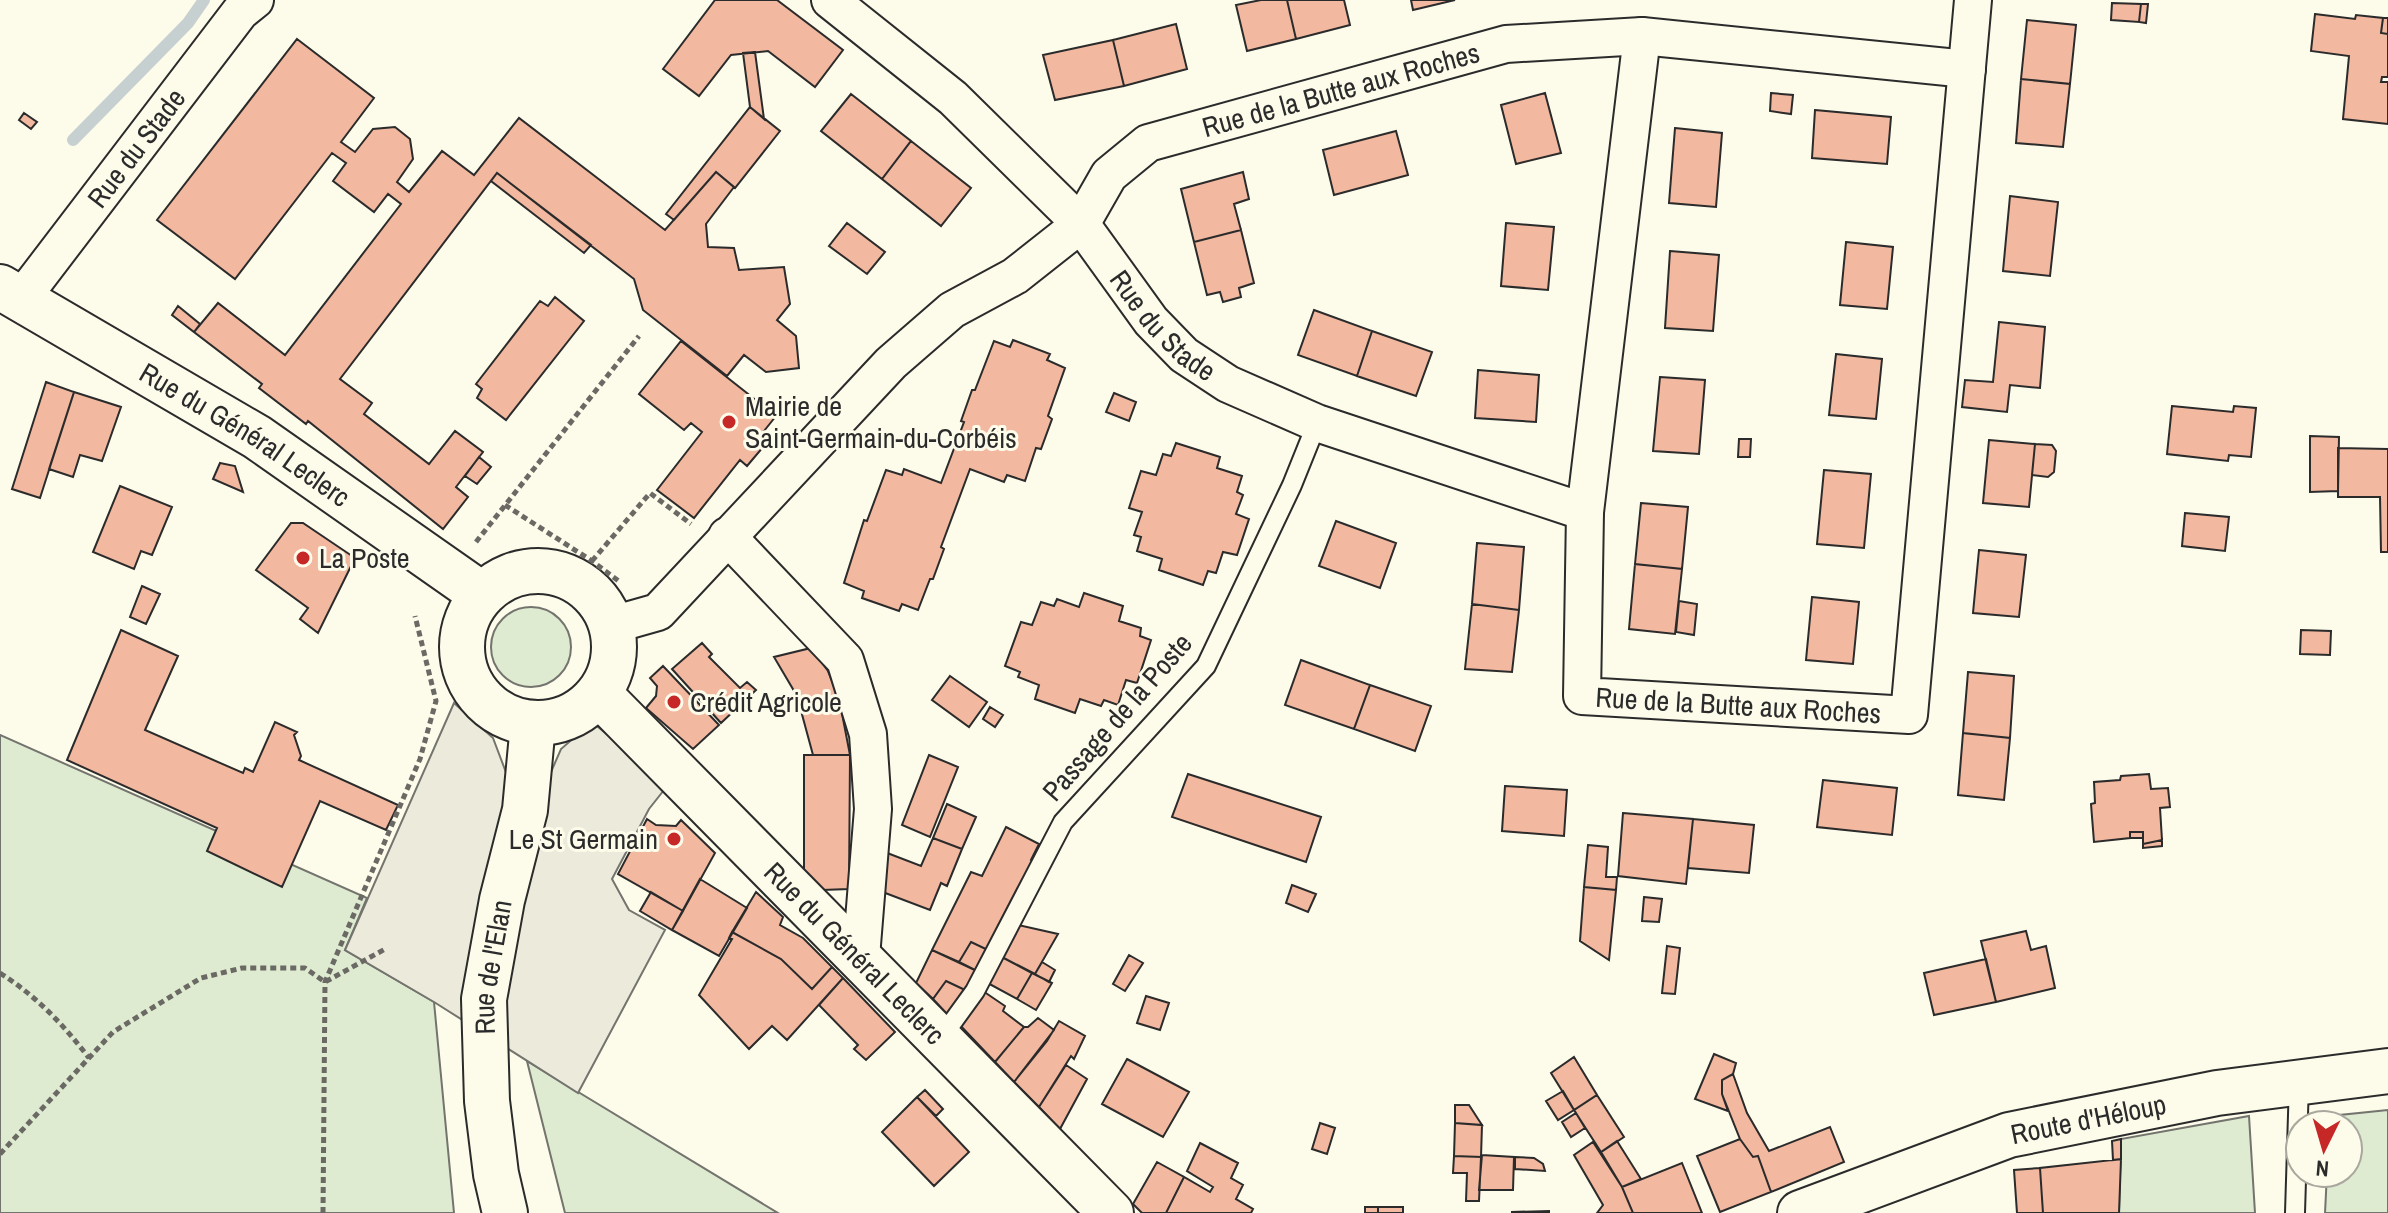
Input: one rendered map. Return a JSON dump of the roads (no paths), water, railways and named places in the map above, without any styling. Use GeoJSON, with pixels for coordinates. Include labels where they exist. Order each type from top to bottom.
{"type":"FeatureCollection","features":[{"type":"Feature","properties":{"kind":"street","name":"Rue du Stade"},"geometry":{"type":"LineString","coordinates":[[10,293],[240,12],[255,0]]}},
{"type":"Feature","properties":{"kind":"street","name":"Rue de la Butte aux Roches"},"geometry":{"type":"LineString","coordinates":[[1642,36],[1585,512],[1582,696],[1909,715],[1973,0]]}},
{"type":"Feature","properties":{"kind":"street","name":"Rue du Stade"},"geometry":{"type":"LineString","coordinates":[[847,5],[953,98],[1081,224],[1151,321],[1184,355],[1228,384],[1317,423],[1585,512]]}},
{"type":"Feature","properties":{"kind":"street","name":"Rue de la Butte aux Roches"},"geometry":{"type":"LineString","coordinates":[[1081,224],[1109,175],[1148,143],[1506,44],[1642,36],[1967,69]]}},
{"type":"Feature","properties":{"kind":"street"},"geometry":{"type":"LineString","coordinates":[[628,621],[658,612],[891,363],[952,310],[1015,276],[1081,224]]}},
{"type":"Feature","properties":{"kind":"street","name":"Rue du Général Leclerc"},"geometry":{"type":"LineString","coordinates":[[10,293],[257,437],[481,594]]}},
{"type":"Feature","properties":{"kind":"street"},"geometry":{"type":"LineString","coordinates":[[719,545],[845,660],[868,734],[873,809],[861,957]]}},
{"type":"Feature","properties":{"kind":"street"},"geometry":{"type":"LineString","coordinates":[[529,570],[556,572],[581,583],[628,621],[599,694],[570,717],[533,724],[503,716],[478,696],[462,663],[463,626],[481,594],[503,578],[529,570]]}},
{"type":"Feature","properties":{"kind":"street","name":"Rue du Général Leclerc"},"geometry":{"type":"LineString","coordinates":[[599,694],[1111,1213]]}},
{"type":"Feature","properties":{"kind":"street","name":"Rue de l'Elan"},"geometry":{"type":"LineString","coordinates":[[505,1213],[496,1174],[487,1101],[484,999],[502,900],[525,810],[533,724]]}},
{"type":"Feature","properties":{"kind":"street","name":"Route d'Héloup"},"geometry":{"type":"LineString","coordinates":[[1800,1213],[2009,1135],[2217,1093],[2388,1071]]}},
{"type":"Feature","properties":{"kind":"lane","name":"Passage de la Poste"},"geometry":{"type":"LineString","coordinates":[[941,1038],[975,991],[1063,822],[1206,666],[1292,485],[1317,423]]}},
{"type":"Feature","properties":{"kind":"lane"},"geometry":{"type":"LineString","coordinates":[[2295,1213],[2299,1082]]}},
{"type":"Feature","properties":{"kind":"waterway"},"geometry":{"type":"LineString","coordinates":[[73,140],[188,23],[204,0]]}},
{"type":"Feature","properties":{"kind":"place","name":"Mairie de Saint-Germain-du-Corbéis"},"geometry":{"type":"Point","coordinates":[729,422]}},
{"type":"Feature","properties":{"kind":"place","name":"La Poste"},"geometry":{"type":"Point","coordinates":[303,558]}},
{"type":"Feature","properties":{"kind":"place","name":"Crédit Agricole"},"geometry":{"type":"Point","coordinates":[674,702]}},
{"type":"Feature","properties":{"kind":"place","name":"Le St Germain"},"geometry":{"type":"Point","coordinates":[674,839]}}]}
